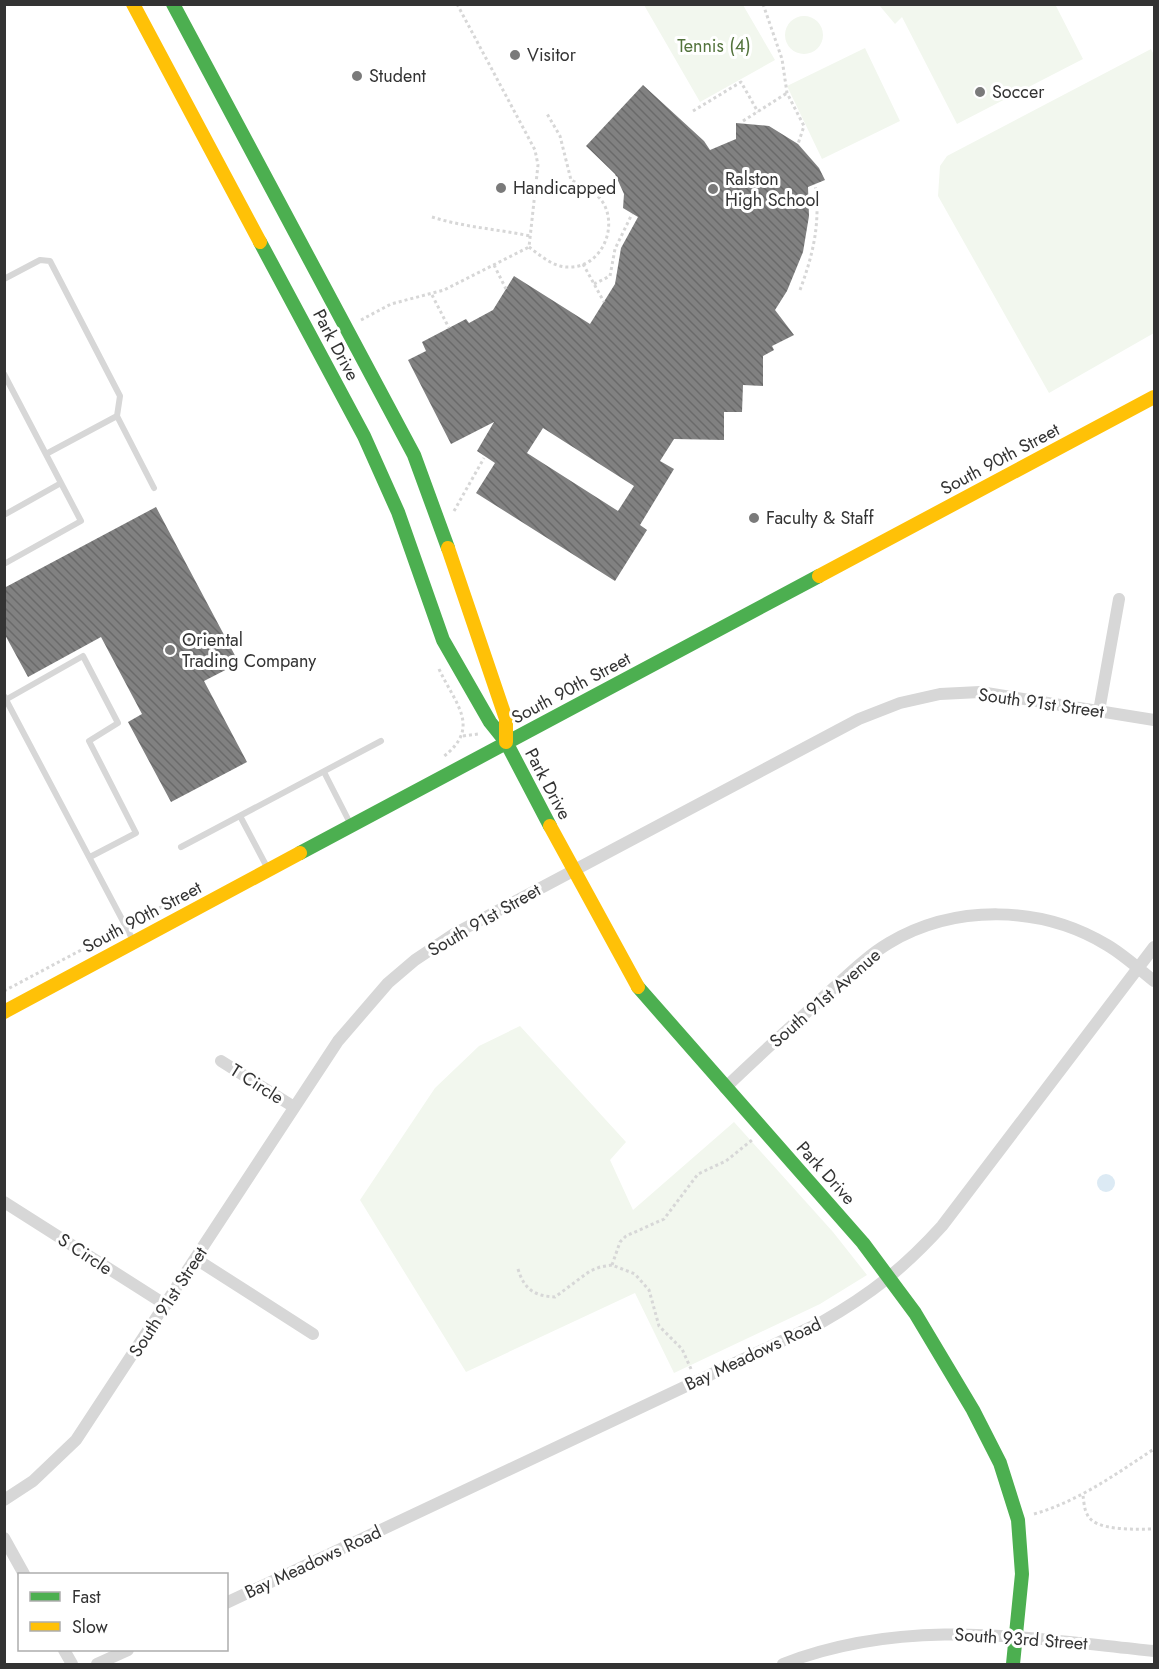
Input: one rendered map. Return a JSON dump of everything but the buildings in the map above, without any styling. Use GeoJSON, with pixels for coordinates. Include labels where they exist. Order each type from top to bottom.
{"type":"FeatureCollection","features":[{"type":"Feature","properties":{"kind":"street","name":"Park Drive"},"geometry":{"type":"LineString","coordinates":[[133,4],[364,436],[398,512],[429,606],[443,640],[490,722],[506,742],[639,989],[830,1203],[890,1277],[924,1327],[975,1412],[1005,1474],[1020,1539],[1021,1582],[1013,1665]]}},
{"type":"Feature","properties":{"kind":"street","name":"Park Drive"},"geometry":{"type":"LineString","coordinates":[[173,4],[414,455],[430,495],[506,719],[506,742]]}},
{"type":"Feature","properties":{"kind":"street","name":"South 90th Street"},"geometry":{"type":"LineString","coordinates":[[4,1012],[1155,397]]}},
{"type":"Feature","properties":{"kind":"street"},"geometry":{"type":"LineString","coordinates":[[1099,711],[1119,599]]}},
{"type":"Feature","properties":{"kind":"street","name":"South 91st Street"},"geometry":{"type":"LineString","coordinates":[[4,1500],[33,1481],[76,1440],[294,1107],[360,1012],[415,960],[454,934],[573,870],[859,719],[900,703],[940,694],[980,692],[1155,720]]}},
{"type":"Feature","properties":{"kind":"street","name":"South 91st Avenue"},"geometry":{"type":"LineString","coordinates":[[725,1088],[871,955],[902,936],[938,921],[991,914],[1042,920],[1089,936],[1155,981]]}},
{"type":"Feature","properties":{"kind":"street","name":"Bay Meadows Road"},"geometry":{"type":"LineString","coordinates":[[228,1602],[822,1322],[890,1277],[909,1263],[942,1226],[1155,947]]}},
{"type":"Feature","properties":{"kind":"street","name":"T Circle"},"geometry":{"type":"LineString","coordinates":[[221,1061],[294,1107]]}},
{"type":"Feature","properties":{"kind":"street","name":"S Circle"},"geometry":{"type":"LineString","coordinates":[[4,1202],[166,1305]]}},
{"type":"Feature","properties":{"kind":"street"},"geometry":{"type":"LineString","coordinates":[[196,1259],[313,1334]]}},
{"type":"Feature","properties":{"kind":"street"},"geometry":{"type":"LineString","coordinates":[[4,1538],[23,1573]]}},
{"type":"Feature","properties":{"kind":"street","name":"South 93rd Street"},"geometry":{"type":"LineString","coordinates":[[783,1665],[831,1648],[887,1638],[939,1633],[989,1633],[1155,1650]]}},
{"type":"Feature","properties":{"kind":"street"},"geometry":{"type":"LineString","coordinates":[[65,1651],[72,1665]]}},
{"type":"Feature","properties":{"kind":"street"},"geometry":{"type":"LineString","coordinates":[[97,1665],[126,1651]]}},
{"type":"Feature","properties":{"kind":"lane"},"geometry":{"type":"LineString","coordinates":[[4,279],[40,260],[50,261],[120,396],[117,416],[154,488]]}},
{"type":"Feature","properties":{"kind":"lane"},"geometry":{"type":"LineString","coordinates":[[4,374],[81,521],[4,564]]}},
{"type":"Feature","properties":{"kind":"lane"},"geometry":{"type":"LineString","coordinates":[[46,454],[117,416]]}},
{"type":"Feature","properties":{"kind":"lane"},"geometry":{"type":"LineString","coordinates":[[4,515],[61,483]]}},
{"type":"Feature","properties":{"kind":"lane"},"geometry":{"type":"LineString","coordinates":[[90,857],[136,833],[88,741],[118,723],[83,656],[6,698],[134,942]]}},
{"type":"Feature","properties":{"kind":"lane"},"geometry":{"type":"LineString","coordinates":[[181,847],[381,741]]}},
{"type":"Feature","properties":{"kind":"lane"},"geometry":{"type":"LineString","coordinates":[[324,771],[351,825]]}},
{"type":"Feature","properties":{"kind":"lane"},"geometry":{"type":"LineString","coordinates":[[240,816],[268,870]]}},
{"type":"Feature","properties":{"kind":"path"},"geometry":{"type":"LineString","coordinates":[[457,4],[535,150],[538,165],[529,247]]}},
{"type":"Feature","properties":{"kind":"path"},"geometry":{"type":"LineString","coordinates":[[763,4],[782,59],[787,93],[804,126],[798,144]]}},
{"type":"Feature","properties":{"kind":"path"},"geometry":{"type":"LineString","coordinates":[[693,111],[741,82],[758,112]]}},
{"type":"Feature","properties":{"kind":"path"},"geometry":{"type":"LineString","coordinates":[[743,121],[787,93]]}},
{"type":"Feature","properties":{"kind":"path"},"geometry":{"type":"LineString","coordinates":[[529,247],[556,265],[570,268],[595,258],[607,238],[607,212],[596,194],[571,180],[560,136],[546,112]]}},
{"type":"Feature","properties":{"kind":"path"},"geometry":{"type":"LineString","coordinates":[[800,290],[816,239],[818,201],[815,184]]}},
{"type":"Feature","properties":{"kind":"path"},"geometry":{"type":"LineString","coordinates":[[594,284],[610,276],[615,249],[632,214]]}},
{"type":"Feature","properties":{"kind":"path"},"geometry":{"type":"LineString","coordinates":[[432,217],[452,223],[487,227],[530,236]]}},
{"type":"Feature","properties":{"kind":"path"},"geometry":{"type":"LineString","coordinates":[[356,323],[391,304],[432,294],[529,247]]}},
{"type":"Feature","properties":{"kind":"path"},"geometry":{"type":"LineString","coordinates":[[583,264],[604,302]]}},
{"type":"Feature","properties":{"kind":"path"},"geometry":{"type":"LineString","coordinates":[[494,265],[506,289]]}},
{"type":"Feature","properties":{"kind":"path"},"geometry":{"type":"LineString","coordinates":[[432,294],[449,328]]}},
{"type":"Feature","properties":{"kind":"path"},"geometry":{"type":"LineString","coordinates":[[450,518],[484,458]]}},
{"type":"Feature","properties":{"kind":"path"},"geometry":{"type":"LineString","coordinates":[[435,662],[460,710],[463,736]]}},
{"type":"Feature","properties":{"kind":"path"},"geometry":{"type":"LineString","coordinates":[[612,1265],[620,1242],[626,1236],[664,1219],[698,1174],[732,1158],[752,1140]]}},
{"type":"Feature","properties":{"kind":"path"},"geometry":{"type":"LineString","coordinates":[[518,1269],[525,1288],[534,1294],[555,1297],[590,1271],[612,1265],[635,1274],[649,1290],[659,1326],[682,1349],[691,1369]]}},
{"type":"Feature","properties":{"kind":"path"},"geometry":{"type":"LineString","coordinates":[[1034,1514],[1062,1506],[1083,1496],[1155,1449]]}},
{"type":"Feature","properties":{"kind":"path"},"geometry":{"type":"LineString","coordinates":[[1083,1496],[1086,1514],[1094,1522],[1106,1527],[1155,1529]]}},
{"type":"Feature","properties":{"kind":"green space","name":"Soccer"},"geometry":{"type":"Polygon","coordinates":[[[1121,4],[1123,6],[1056,6],[1083,59],[957,124],[902,17],[895,24],[879,5],[1121,4]]]}},
{"type":"Feature","properties":{"kind":"green space","name":"Tennis (4)"},"geometry":{"type":"Polygon","coordinates":[[[644,5],[743,5],[775,60],[700,102],[644,5]]]}},
{"type":"Feature","properties":{"kind":"green space"},"geometry":{"type":"Polygon","coordinates":[[[804,16],[818,21],[823,35],[818,49],[804,54],[790,49],[785,35],[790,21],[804,16]]]}},
{"type":"Feature","properties":{"kind":"green space"},"geometry":{"type":"Polygon","coordinates":[[[865,48],[900,121],[822,159],[787,86],[865,48]]]}},
{"type":"Feature","properties":{"kind":"green space"},"geometry":{"type":"Polygon","coordinates":[[[1151,49],[1154,55],[1154,333],[1049,393],[938,196],[940,166],[947,156],[1151,49]]]}},
{"type":"Feature","properties":{"kind":"green space"},"geometry":{"type":"Polygon","coordinates":[[[520,1026],[626,1142],[610,1160],[633,1210],[734,1122],[833,1232],[867,1275],[820,1304],[674,1373],[635,1293],[466,1372],[360,1200],[435,1088],[479,1046],[520,1026]]]}},
{"type":"Feature","properties":{"kind":"shaded area"},"geometry":{"type":"Polygon","coordinates":[[[1102,1174],[1110,1174],[1115,1179],[1113,1190],[1102,1192],[1097,1187],[1097,1179],[1102,1174]]]}},
{"type":"Feature","properties":{"kind":"traffic: fast"},"geometry":{"type":"LineString","coordinates":[[173,4],[414,455],[448,548]]}},
{"type":"Feature","properties":{"kind":"traffic: fast"},"geometry":{"type":"LineString","coordinates":[[260,242],[364,436],[398,512],[443,640],[490,722],[506,742],[550,826]]}},
{"type":"Feature","properties":{"kind":"traffic: fast"},"geometry":{"type":"LineString","coordinates":[[300,853],[819,576]]}},
{"type":"Feature","properties":{"kind":"traffic: fast"},"geometry":{"type":"LineString","coordinates":[[638,987],[863,1243],[915,1313],[973,1410],[1000,1463],[1018,1520],[1022,1574],[1013,1664]]}},
{"type":"Feature","properties":{"kind":"traffic: slow"},"geometry":{"type":"LineString","coordinates":[[133,4],[260,242]]}},
{"type":"Feature","properties":{"kind":"traffic: slow"},"geometry":{"type":"LineString","coordinates":[[819,576],[1154,397]]}},
{"type":"Feature","properties":{"kind":"traffic: slow"},"geometry":{"type":"LineString","coordinates":[[448,548],[506,719],[506,742]]}},
{"type":"Feature","properties":{"kind":"traffic: slow"},"geometry":{"type":"LineString","coordinates":[[550,826],[638,987]]}},
{"type":"Feature","properties":{"kind":"traffic: slow"},"geometry":{"type":"LineString","coordinates":[[4,1012],[300,853]]}},
{"type":"Feature","properties":{"kind":"place","name":"Visitor"},"geometry":{"type":"Point","coordinates":[515,55]}},
{"type":"Feature","properties":{"kind":"place","name":"Student"},"geometry":{"type":"Point","coordinates":[357,76]}},
{"type":"Feature","properties":{"kind":"place","name":"Soccer"},"geometry":{"type":"Point","coordinates":[980,92]}},
{"type":"Feature","properties":{"kind":"place","name":"Handicapped"},"geometry":{"type":"Point","coordinates":[501,188]}},
{"type":"Feature","properties":{"kind":"place","name":"Ralston High School"},"geometry":{"type":"Point","coordinates":[713,189]}},
{"type":"Feature","properties":{"kind":"place","name":"Faculty & Staff"},"geometry":{"type":"Point","coordinates":[754,518]}},
{"type":"Feature","properties":{"kind":"place","name":"Oriental Trading Company"},"geometry":{"type":"Point","coordinates":[170,650]}}]}
